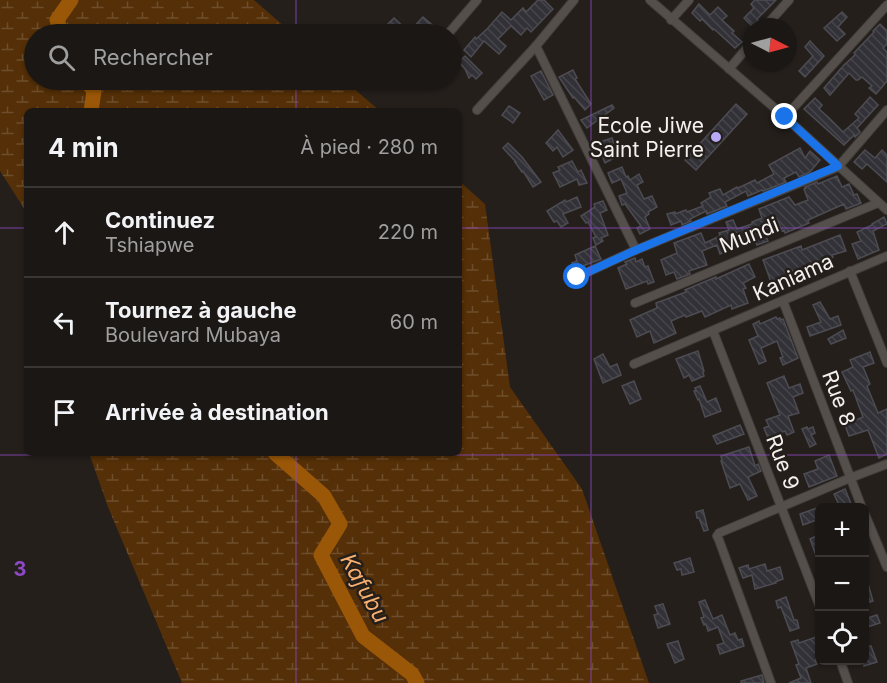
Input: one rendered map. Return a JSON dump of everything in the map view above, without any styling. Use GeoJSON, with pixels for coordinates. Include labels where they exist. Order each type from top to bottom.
{"type":"FeatureCollection","features":[{"type":"Feature","properties":{"kind":"street"},"geometry":{"type":"LineString","coordinates":[[457,24],[477,0]]}},
{"type":"Feature","properties":{"kind":"street"},"geometry":{"type":"LineString","coordinates":[[477,110],[536,46],[574,0]]}},
{"type":"Feature","properties":{"kind":"street"},"geometry":{"type":"LineString","coordinates":[[650,0],[785,117],[887,210]]}},
{"type":"Feature","properties":{"kind":"street"},"geometry":{"type":"LineString","coordinates":[[671,20],[689,0]]}},
{"type":"Feature","properties":{"kind":"street"},"geometry":{"type":"LineString","coordinates":[[773,18],[789,0]]}},
{"type":"Feature","properties":{"kind":"street"},"geometry":{"type":"LineString","coordinates":[[785,117],[887,5]]}},
{"type":"Feature","properties":{"kind":"street"},"geometry":{"type":"LineString","coordinates":[[536,46],[636,250]]}},
{"type":"Feature","properties":{"kind":"street"},"geometry":{"type":"LineString","coordinates":[[729,69],[743,53]]}},
{"type":"Feature","properties":{"kind":"street"},"geometry":{"type":"LineString","coordinates":[[577,277],[838,166],[887,110]]}},
{"type":"Feature","properties":{"kind":"street","name":"Mundi"},"geometry":{"type":"LineString","coordinates":[[635,303],[878,202]]}},
{"type":"Feature","properties":{"kind":"street","name":"Kaniama"},"geometry":{"type":"LineString","coordinates":[[633,364],[887,256]]}},
{"type":"Feature","properties":{"kind":"street"},"geometry":{"type":"LineString","coordinates":[[850,271],[887,363]]}},
{"type":"Feature","properties":{"kind":"street","name":"Rue 8"},"geometry":{"type":"LineString","coordinates":[[783,301],[860,503]]}},
{"type":"Feature","properties":{"kind":"street","name":"Rue 9"},"geometry":{"type":"LineString","coordinates":[[713,331],[815,596]]}},
{"type":"Feature","properties":{"kind":"street"},"geometry":{"type":"LineString","coordinates":[[771,683],[717,536],[719,533],[781,506],[887,464]]}},
{"type":"Feature","properties":{"kind":"street"},"geometry":{"type":"LineString","coordinates":[[869,524],[887,567]]}},
{"type":"Feature","properties":{"kind":"street"},"geometry":{"type":"LineString","coordinates":[[842,665],[848,683]]}},
{"type":"Feature","properties":{"kind":"green space"},"geometry":{"type":"Polygon","coordinates":[[[0,0],[254,0],[282,24],[24,24],[24,90],[356,90],[377,108],[24,108],[24,208],[0,171],[0,0]]]}},
{"type":"Feature","properties":{"kind":"green space"},"geometry":{"type":"Polygon","coordinates":[[[462,184],[485,204],[510,387],[582,489],[649,683],[182,683],[108,507],[90,456],[462,456],[462,184]]]}},
{"type":"Feature","properties":{"kind":"building"},"geometry":{"type":"Polygon","coordinates":[[[538,0],[544,0],[553,9],[531,32],[527,28],[521,35],[511,26],[498,39],[506,46],[499,54],[484,41],[471,57],[464,50],[502,12],[511,20],[523,8],[526,12],[538,0]]]}},
{"type":"Feature","properties":{"kind":"building"},"geometry":{"type":"Polygon","coordinates":[[[755,0],[776,0],[758,18],[744,18],[754,8],[751,4],[755,0]]]}},
{"type":"Feature","properties":{"kind":"building"},"geometry":{"type":"Polygon","coordinates":[[[699,4],[710,15],[718,7],[727,16],[722,20],[742,42],[735,48],[702,19],[700,21],[692,13],[699,4]]]}},
{"type":"Feature","properties":{"kind":"building"},"geometry":{"type":"Polygon","coordinates":[[[842,12],[847,17],[838,27],[845,34],[837,41],[824,28],[842,12]]]}},
{"type":"Feature","properties":{"kind":"building"},"geometry":{"type":"Polygon","coordinates":[[[423,17],[431,24],[416,24],[423,17]]]}},
{"type":"Feature","properties":{"kind":"building"},"geometry":{"type":"Polygon","coordinates":[[[394,18],[400,24],[388,24],[394,18]]]}},
{"type":"Feature","properties":{"kind":"building"},"geometry":{"type":"Polygon","coordinates":[[[880,24],[887,31],[887,44],[883,48],[887,52],[887,81],[876,94],[869,88],[872,86],[862,77],[856,80],[849,73],[830,95],[824,88],[880,24]]]}},
{"type":"Feature","properties":{"kind":"building"},"geometry":{"type":"Polygon","coordinates":[[[810,41],[824,56],[805,77],[799,71],[813,56],[805,47],[810,41]]]}},
{"type":"Feature","properties":{"kind":"building"},"geometry":{"type":"Polygon","coordinates":[[[465,56],[482,73],[476,79],[472,75],[469,78],[462,66],[462,59],[465,56]]]}},
{"type":"Feature","properties":{"kind":"building"},"geometry":{"type":"Polygon","coordinates":[[[573,70],[577,78],[575,79],[591,104],[585,110],[573,98],[559,77],[573,70]]]}},
{"type":"Feature","properties":{"kind":"building"},"geometry":{"type":"Polygon","coordinates":[[[541,71],[553,95],[544,100],[531,76],[541,71]]]}},
{"type":"Feature","properties":{"kind":"building"},"geometry":{"type":"Polygon","coordinates":[[[870,97],[878,105],[857,128],[860,132],[844,145],[804,109],[815,98],[822,105],[819,109],[843,132],[859,118],[855,114],[870,97]]]}},
{"type":"Feature","properties":{"kind":"building","name":"Ecole Jiwe Saint Pierre"},"geometry":{"type":"Polygon","coordinates":[[[736,104],[747,114],[696,170],[685,160],[736,104]]]}},
{"type":"Feature","properties":{"kind":"building"},"geometry":{"type":"Polygon","coordinates":[[[612,105],[614,108],[587,128],[581,120],[612,105]]]}},
{"type":"Feature","properties":{"kind":"building"},"geometry":{"type":"Polygon","coordinates":[[[509,106],[520,113],[513,123],[502,115],[509,106]]]}},
{"type":"Feature","properties":{"kind":"building"},"geometry":{"type":"Polygon","coordinates":[[[558,130],[573,150],[563,157],[557,147],[553,151],[546,143],[558,130]]]}},
{"type":"Feature","properties":{"kind":"building"},"geometry":{"type":"Polygon","coordinates":[[[612,138],[618,156],[605,163],[597,143],[612,138]]]}},
{"type":"Feature","properties":{"kind":"building"},"geometry":{"type":"Polygon","coordinates":[[[508,143],[541,182],[533,187],[523,171],[503,148],[508,143]]]}},
{"type":"Feature","properties":{"kind":"building"},"geometry":{"type":"Polygon","coordinates":[[[800,148],[805,158],[810,151],[820,160],[810,172],[799,177],[796,172],[784,178],[786,182],[748,196],[746,191],[725,202],[727,206],[707,214],[706,211],[682,225],[681,221],[671,225],[667,214],[686,210],[687,212],[703,206],[701,203],[711,197],[709,193],[720,189],[723,195],[755,180],[757,183],[774,174],[769,165],[800,148]]]}},
{"type":"Feature","properties":{"kind":"building"},"geometry":{"type":"Polygon","coordinates":[[[865,150],[875,158],[882,150],[887,155],[887,182],[867,164],[862,169],[854,162],[865,150]]]}},
{"type":"Feature","properties":{"kind":"building"},"geometry":{"type":"Polygon","coordinates":[[[572,161],[578,172],[581,170],[587,183],[579,185],[577,179],[560,187],[553,173],[560,170],[558,167],[572,161]]]}},
{"type":"Feature","properties":{"kind":"building"},"geometry":{"type":"Polygon","coordinates":[[[622,167],[626,177],[628,176],[630,180],[639,174],[643,182],[637,185],[644,199],[652,196],[657,207],[648,212],[649,214],[645,217],[650,229],[640,234],[637,228],[641,226],[625,204],[622,205],[619,196],[627,193],[621,179],[612,183],[608,173],[622,167]]]}},
{"type":"Feature","properties":{"kind":"building"},"geometry":{"type":"Polygon","coordinates":[[[837,176],[842,187],[849,184],[861,203],[846,209],[844,204],[785,233],[778,221],[762,226],[768,241],[757,245],[753,235],[733,243],[735,248],[720,254],[717,245],[702,251],[707,265],[689,271],[690,274],[677,279],[674,272],[666,275],[661,260],[677,253],[674,243],[701,233],[705,243],[720,236],[719,233],[729,230],[726,222],[733,220],[737,229],[752,224],[762,218],[759,209],[789,197],[795,205],[808,200],[805,187],[837,176]]]}},
{"type":"Feature","properties":{"kind":"building"},"geometry":{"type":"Polygon","coordinates":[[[577,197],[581,207],[563,214],[568,223],[561,227],[557,221],[554,222],[547,211],[565,200],[566,202],[577,197]]]}},
{"type":"Feature","properties":{"kind":"building"},"geometry":{"type":"Polygon","coordinates":[[[603,201],[607,210],[600,213],[608,235],[601,238],[603,241],[596,245],[593,238],[596,237],[588,222],[586,223],[581,216],[595,207],[594,204],[603,201]]]}},
{"type":"Feature","properties":{"kind":"building"},"geometry":{"type":"Polygon","coordinates":[[[884,217],[887,224],[873,231],[879,250],[858,259],[852,244],[861,241],[857,232],[884,217]]]}},
{"type":"Feature","properties":{"kind":"building"},"geometry":{"type":"Polygon","coordinates":[[[840,235],[846,251],[803,267],[805,271],[771,282],[763,260],[801,246],[802,250],[840,235]]]}},
{"type":"Feature","properties":{"kind":"building"},"geometry":{"type":"Polygon","coordinates":[[[595,246],[601,259],[575,269],[572,263],[577,261],[575,255],[595,246]]]}},
{"type":"Feature","properties":{"kind":"building"},"geometry":{"type":"Polygon","coordinates":[[[635,258],[636,262],[642,259],[645,267],[648,266],[654,282],[648,284],[647,281],[626,289],[618,268],[635,258]]]}},
{"type":"Feature","properties":{"kind":"building"},"geometry":{"type":"Polygon","coordinates":[[[749,264],[755,277],[743,283],[748,303],[732,309],[731,305],[705,317],[702,311],[686,317],[685,315],[671,321],[676,333],[654,343],[650,331],[637,337],[630,320],[657,308],[656,303],[749,264]]]}},
{"type":"Feature","properties":{"kind":"building"},"geometry":{"type":"Polygon","coordinates":[[[820,302],[830,319],[838,316],[841,325],[810,336],[807,327],[821,322],[813,305],[820,302]]]}},
{"type":"Feature","properties":{"kind":"building"},"geometry":{"type":"Polygon","coordinates":[[[776,317],[783,319],[798,358],[783,365],[780,358],[783,357],[777,341],[761,348],[766,361],[759,364],[749,340],[758,336],[753,324],[759,321],[760,324],[776,317]]]}},
{"type":"Feature","properties":{"kind":"building"},"geometry":{"type":"Polygon","coordinates":[[[843,330],[846,338],[831,344],[828,339],[843,330]]]}},
{"type":"Feature","properties":{"kind":"building"},"geometry":{"type":"Polygon","coordinates":[[[698,351],[704,376],[692,381],[689,375],[684,378],[676,359],[698,351]]]}},
{"type":"Feature","properties":{"kind":"building"},"geometry":{"type":"Polygon","coordinates":[[[870,352],[874,363],[863,367],[870,384],[867,386],[878,413],[887,409],[887,454],[879,458],[868,430],[849,436],[845,425],[863,417],[853,390],[851,391],[842,372],[853,367],[850,360],[870,352]]]}},
{"type":"Feature","properties":{"kind":"building"},"geometry":{"type":"Polygon","coordinates":[[[603,354],[610,367],[617,364],[621,375],[603,383],[594,359],[603,354]]]}},
{"type":"Feature","properties":{"kind":"building"},"geometry":{"type":"Polygon","coordinates":[[[784,376],[789,388],[800,384],[803,393],[793,397],[799,413],[788,416],[794,432],[787,435],[785,431],[768,438],[764,428],[769,426],[766,420],[780,415],[767,383],[784,376]]]}},
{"type":"Feature","properties":{"kind":"building"},"geometry":{"type":"Polygon","coordinates":[[[634,381],[641,399],[630,404],[622,386],[634,381]]]}},
{"type":"Feature","properties":{"kind":"building"},"geometry":{"type":"Polygon","coordinates":[[[700,386],[707,402],[716,398],[721,411],[705,417],[694,391],[700,386]]]}},
{"type":"Feature","properties":{"kind":"building"},"geometry":{"type":"Polygon","coordinates":[[[740,425],[744,434],[717,444],[713,436],[740,425]]]}},
{"type":"Feature","properties":{"kind":"building"},"geometry":{"type":"Polygon","coordinates":[[[807,427],[808,429],[813,427],[815,433],[811,435],[816,444],[810,447],[802,429],[807,427]]]}},
{"type":"Feature","properties":{"kind":"building"},"geometry":{"type":"Polygon","coordinates":[[[749,447],[755,466],[758,464],[761,471],[748,477],[757,496],[748,500],[740,484],[730,488],[721,456],[749,447]]]}},
{"type":"Feature","properties":{"kind":"building"},"geometry":{"type":"Polygon","coordinates":[[[829,455],[837,476],[809,487],[804,474],[818,469],[815,461],[829,455]]]}},
{"type":"Feature","properties":{"kind":"building"},"geometry":{"type":"Polygon","coordinates":[[[845,489],[851,503],[838,503],[834,494],[845,489]]]}},
{"type":"Feature","properties":{"kind":"building"},"geometry":{"type":"Polygon","coordinates":[[[815,509],[815,520],[803,525],[800,514],[815,509]]]}},
{"type":"Feature","properties":{"kind":"building"},"geometry":{"type":"Polygon","coordinates":[[[703,510],[708,530],[704,531],[696,512],[703,510]]]}},
{"type":"Feature","properties":{"kind":"building"},"geometry":{"type":"Polygon","coordinates":[[[815,537],[815,553],[810,539],[815,537]]]}},
{"type":"Feature","properties":{"kind":"building"},"geometry":{"type":"Polygon","coordinates":[[[690,558],[694,572],[682,575],[681,569],[677,570],[674,563],[690,558]]]}},
{"type":"Feature","properties":{"kind":"building"},"geometry":{"type":"Polygon","coordinates":[[[765,564],[767,571],[780,567],[783,579],[755,589],[752,575],[743,578],[739,568],[748,565],[749,569],[765,564]]]}},
{"type":"Feature","properties":{"kind":"building"},"geometry":{"type":"Polygon","coordinates":[[[869,587],[873,601],[869,602],[869,587]]]}},
{"type":"Feature","properties":{"kind":"building"},"geometry":{"type":"Polygon","coordinates":[[[786,597],[799,628],[790,631],[781,607],[778,608],[776,601],[786,597]]]}},
{"type":"Feature","properties":{"kind":"building"},"geometry":{"type":"Polygon","coordinates":[[[705,600],[713,619],[722,615],[730,635],[735,633],[738,640],[742,639],[744,646],[720,654],[717,645],[724,643],[718,627],[708,631],[701,618],[704,617],[699,602],[705,600]]]}},
{"type":"Feature","properties":{"kind":"building"},"geometry":{"type":"Polygon","coordinates":[[[663,604],[670,624],[658,628],[654,615],[658,614],[655,606],[663,604]]]}},
{"type":"Feature","properties":{"kind":"building"},"geometry":{"type":"Polygon","coordinates":[[[877,615],[880,623],[869,626],[869,617],[877,615]]]}},
{"type":"Feature","properties":{"kind":"building"},"geometry":{"type":"Polygon","coordinates":[[[815,637],[815,665],[806,668],[811,683],[789,683],[801,678],[796,665],[799,664],[791,642],[798,640],[799,643],[815,637]]]}},
{"type":"Feature","properties":{"kind":"building"},"geometry":{"type":"Polygon","coordinates":[[[678,641],[684,659],[675,663],[667,644],[678,641]]]}},
{"type":"Feature","properties":{"kind":"building"},"geometry":{"type":"Polygon","coordinates":[[[869,646],[871,646],[877,662],[869,664],[869,646]]]}},
{"type":"Feature","properties":{"kind":"building"},"geometry":{"type":"Polygon","coordinates":[[[762,675],[764,683],[741,683],[741,681],[762,675]]]}},
{"type":"Feature","properties":{"kind":"waterway","name":"Kafubu"},"geometry":{"type":"LineString","coordinates":[[58,24],[57,20],[71,0]]}},
{"type":"Feature","properties":{"kind":"waterway","name":"Kafubu"},"geometry":{"type":"LineString","coordinates":[[91,108],[93,90]]}},
{"type":"Feature","properties":{"kind":"waterway","name":"Kafubu"},"geometry":{"type":"LineString","coordinates":[[278,456],[324,496],[340,524],[321,555],[363,636],[412,674],[417,683]]}},
{"type":"Feature","properties":{"kind":"place","name":"Ecole Jiwe Saint Pierre"},"geometry":{"type":"Point","coordinates":[716,137]}},
{"type":"Feature","properties":{"kind":"route"},"geometry":{"type":"LineString","coordinates":[[577,277],[838,166],[785,117]]}}]}
